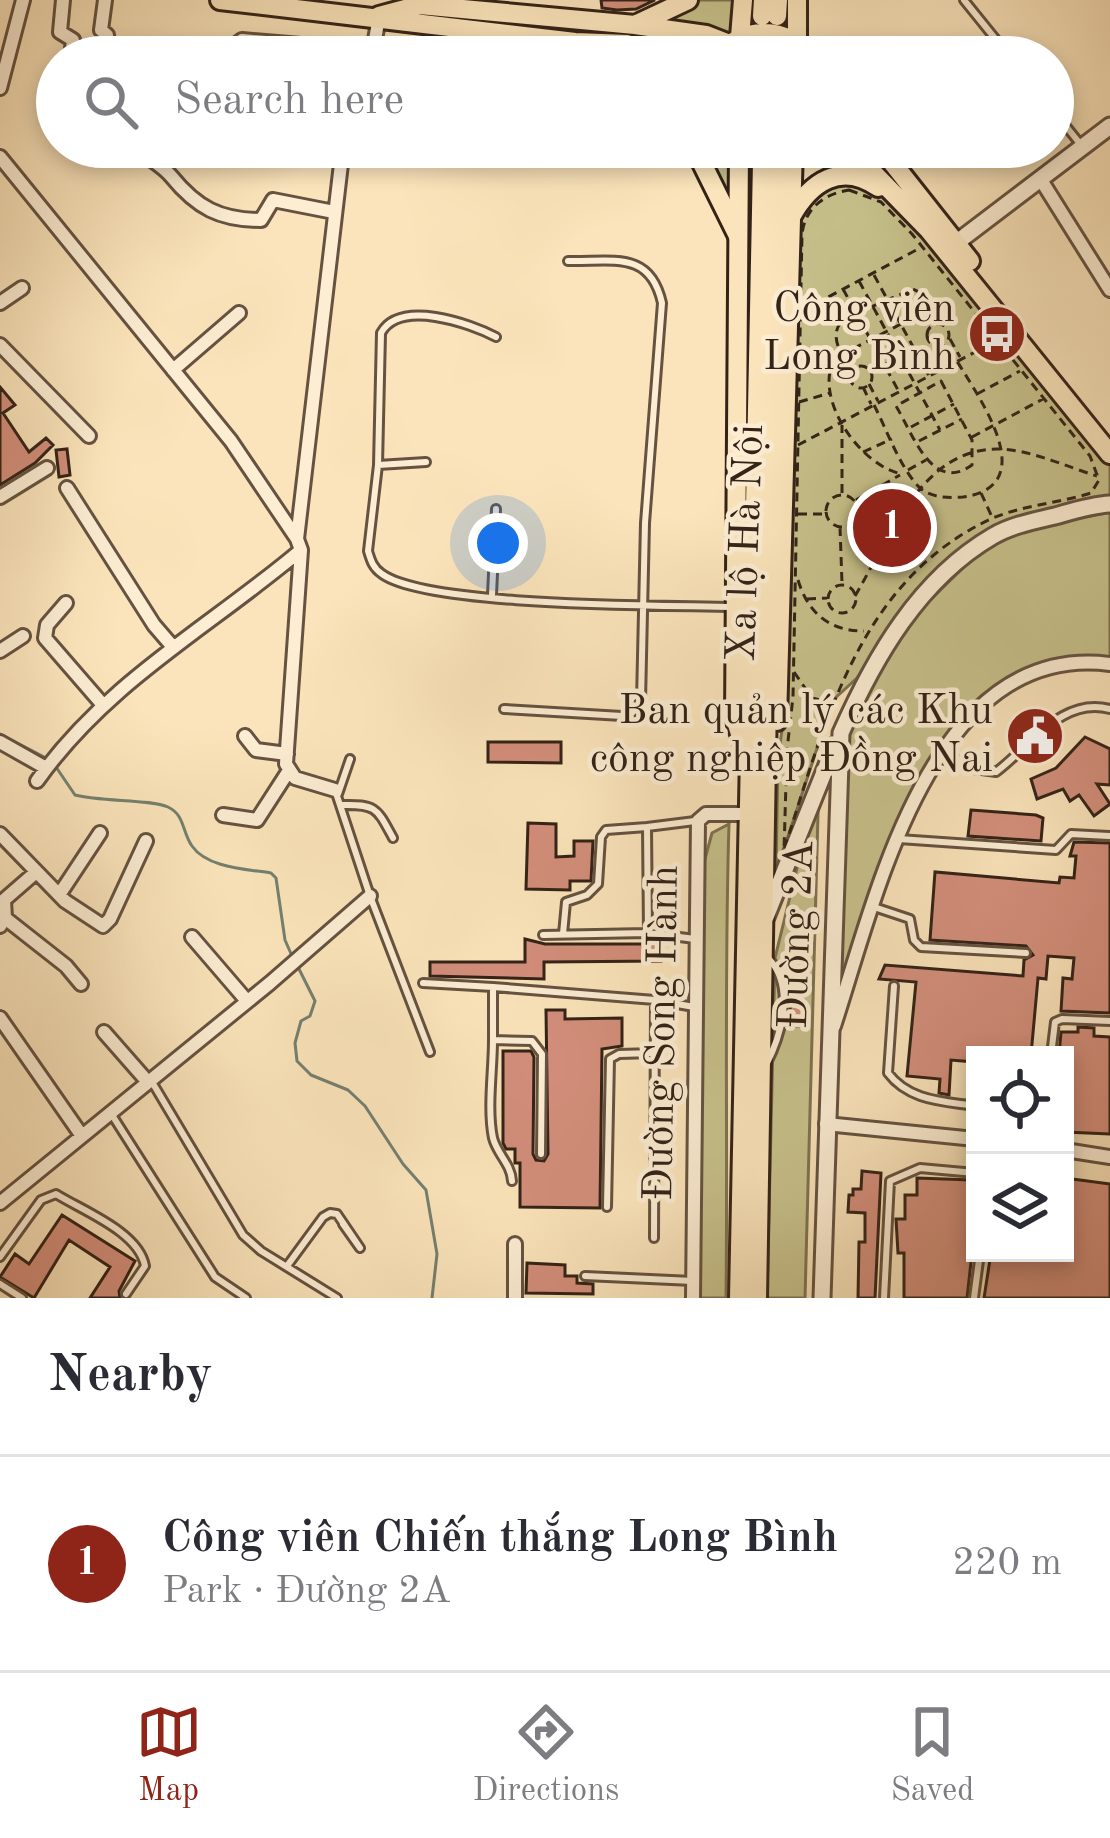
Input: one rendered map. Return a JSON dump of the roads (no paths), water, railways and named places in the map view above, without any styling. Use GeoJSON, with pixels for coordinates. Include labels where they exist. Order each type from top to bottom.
{"type":"FeatureCollection","features":[{"type":"Feature","properties":{"kind":"main road"},"geometry":{"type":"LineString","coordinates":[[220,0],[530,36]]}},
{"type":"Feature","properties":{"kind":"main road"},"geometry":{"type":"LineString","coordinates":[[635,25],[688,0]]}},
{"type":"Feature","properties":{"kind":"main road"},"geometry":{"type":"LineString","coordinates":[[732,36],[743,0]]}},
{"type":"Feature","properties":{"kind":"main road"},"geometry":{"type":"LineString","coordinates":[[796,0],[802,36]]}},
{"type":"Feature","properties":{"kind":"main road"},"geometry":{"type":"LineString","coordinates":[[379,16],[405,3],[708,36]]}},
{"type":"Feature","properties":{"kind":"main road"},"geometry":{"type":"LineString","coordinates":[[704,168],[738,236]]}},
{"type":"Feature","properties":{"kind":"main road","name":"Xa lộ Hà Nội"},"geometry":{"type":"LineString","coordinates":[[739,168],[735,718],[756,756],[765,920],[757,1298]]}},
{"type":"Feature","properties":{"kind":"main road"},"geometry":{"type":"LineString","coordinates":[[756,756],[769,168]]}},
{"type":"Feature","properties":{"kind":"main road","name":"Xa lộ Hà Nội"},"geometry":{"type":"LineString","coordinates":[[739,1298],[747,814],[756,756],[774,741],[778,707],[792,168]]}},
{"type":"Feature","properties":{"kind":"main road"},"geometry":{"type":"LineString","coordinates":[[862,168],[951,247],[1110,437]]}},
{"type":"Feature","properties":{"kind":"main road"},"geometry":{"type":"LineString","coordinates":[[895,168],[1110,454]]}},
{"type":"Feature","properties":{"kind":"main road"},"geometry":{"type":"LineString","coordinates":[[791,217],[807,190],[827,177],[854,176],[889,194]]}},
{"type":"Feature","properties":{"kind":"street"},"geometry":{"type":"LineString","coordinates":[[0,88],[22,0]]}},
{"type":"Feature","properties":{"kind":"street"},"geometry":{"type":"LineString","coordinates":[[63,0],[60,32],[67,36]]}},
{"type":"Feature","properties":{"kind":"street"},"geometry":{"type":"LineString","coordinates":[[105,0],[101,30],[106,36]]}},
{"type":"Feature","properties":{"kind":"street"},"geometry":{"type":"LineString","coordinates":[[376,36],[379,16]]}},
{"type":"Feature","properties":{"kind":"street"},"geometry":{"type":"LineString","coordinates":[[1074,154],[1110,126]]}},
{"type":"Feature","properties":{"kind":"street"},"geometry":{"type":"LineString","coordinates":[[0,157],[230,441],[299,544]]}},
{"type":"Feature","properties":{"kind":"street"},"geometry":{"type":"LineString","coordinates":[[162,168],[197,205],[226,218],[262,220],[273,200],[334,212]]}},
{"type":"Feature","properties":{"kind":"street"},"geometry":{"type":"LineString","coordinates":[[223,814],[257,820],[288,772],[299,544],[340,168]]}},
{"type":"Feature","properties":{"kind":"street"},"geometry":{"type":"LineString","coordinates":[[951,247],[1056,168]]}},
{"type":"Feature","properties":{"kind":"street"},"geometry":{"type":"LineString","coordinates":[[1041,180],[1110,290]]}},
{"type":"Feature","properties":{"kind":"street"},"geometry":{"type":"LineString","coordinates":[[0,303],[22,288]]}},
{"type":"Feature","properties":{"kind":"street"},"geometry":{"type":"LineString","coordinates":[[173,370],[239,313]]}},
{"type":"Feature","properties":{"kind":"street"},"geometry":{"type":"LineString","coordinates":[[0,345],[89,436]]}},
{"type":"Feature","properties":{"kind":"street"},"geometry":{"type":"LineString","coordinates":[[0,496],[47,468]]}},
{"type":"Feature","properties":{"kind":"street"},"geometry":{"type":"LineString","coordinates":[[67,488],[154,625],[173,647]]}},
{"type":"Feature","properties":{"kind":"street","name":"Đường 2A"},"geometry":{"type":"LineString","coordinates":[[822,1298],[841,733],[869,669],[911,609],[965,556],[1006,530],[1085,507],[1110,505]]}},
{"type":"Feature","properties":{"kind":"street"},"geometry":{"type":"LineString","coordinates":[[0,742],[42,774],[103,705],[299,544]]}},
{"type":"Feature","properties":{"kind":"street"},"geometry":{"type":"LineString","coordinates":[[66,603],[47,625],[45,638],[103,705]]}},
{"type":"Feature","properties":{"kind":"street"},"geometry":{"type":"LineString","coordinates":[[0,651],[23,636]]}},
{"type":"Feature","properties":{"kind":"street"},"geometry":{"type":"LineString","coordinates":[[831,1036],[896,839],[943,751],[988,702],[1032,673],[1064,663],[1110,664]]}},
{"type":"Feature","properties":{"kind":"street"},"geometry":{"type":"LineString","coordinates":[[765,920],[841,733]]}},
{"type":"Feature","properties":{"kind":"street"},"geometry":{"type":"LineString","coordinates":[[245,736],[256,750],[287,754]]}},
{"type":"Feature","properties":{"kind":"street"},"geometry":{"type":"LineString","coordinates":[[288,772],[337,792]]}},
{"type":"Feature","properties":{"kind":"street","name":"Đường Song Hành"},"geometry":{"type":"LineString","coordinates":[[693,1298],[698,821],[706,814],[747,814]]}},
{"type":"Feature","properties":{"kind":"street"},"geometry":{"type":"LineString","coordinates":[[59,895],[100,832]]}},
{"type":"Feature","properties":{"kind":"street"},"geometry":{"type":"LineString","coordinates":[[0,834],[59,895],[105,926],[146,841]]}},
{"type":"Feature","properties":{"kind":"street"},"geometry":{"type":"LineString","coordinates":[[35,872],[4,900],[2,922],[67,966],[81,984]]}},
{"type":"Feature","properties":{"kind":"street"},"geometry":{"type":"LineString","coordinates":[[0,1203],[370,896]]}},
{"type":"Feature","properties":{"kind":"street"},"geometry":{"type":"LineString","coordinates":[[192,937],[247,1001]]}},
{"type":"Feature","properties":{"kind":"street"},"geometry":{"type":"LineString","coordinates":[[0,1018],[82,1136]]}},
{"type":"Feature","properties":{"kind":"street"},"geometry":{"type":"LineString","coordinates":[[104,1032],[149,1080]]}},
{"type":"Feature","properties":{"kind":"street"},"geometry":{"type":"LineString","coordinates":[[826,1124],[966,1138]]}},
{"type":"Feature","properties":{"kind":"street"},"geometry":{"type":"LineString","coordinates":[[1074,1151],[1110,1157]]}},
{"type":"Feature","properties":{"kind":"street"},"geometry":{"type":"LineString","coordinates":[[515,1244],[515,1298]]}},
{"type":"Feature","properties":{"kind":"lane"},"geometry":{"type":"LineString","coordinates":[[964,0],[993,36]]}},
{"type":"Feature","properties":{"kind":"lane"},"geometry":{"type":"LineString","coordinates":[[1074,136],[1083,147]]}},
{"type":"Feature","properties":{"kind":"lane"},"geometry":{"type":"LineString","coordinates":[[505,709],[622,716],[633,712],[641,700],[641,604],[662,303],[657,283],[646,268],[629,262],[568,261]]}},
{"type":"Feature","properties":{"kind":"lane"},"geometry":{"type":"LineString","coordinates":[[496,337],[464,321],[413,317],[386,324],[379,347],[371,565],[391,579],[439,593],[736,608]]}},
{"type":"Feature","properties":{"kind":"lane"},"geometry":{"type":"LineString","coordinates":[[378,464],[426,462]]}},
{"type":"Feature","properties":{"kind":"lane"},"geometry":{"type":"LineString","coordinates":[[492,596],[496,508]]}},
{"type":"Feature","properties":{"kind":"lane"},"geometry":{"type":"LineString","coordinates":[[943,751],[974,769],[996,772],[1074,709],[1110,709]]}},
{"type":"Feature","properties":{"kind":"lane"},"geometry":{"type":"LineString","coordinates":[[350,759],[337,792],[370,896],[430,1052]]}},
{"type":"Feature","properties":{"kind":"lane"},"geometry":{"type":"LineString","coordinates":[[342,805],[371,806],[393,838]]}},
{"type":"Feature","properties":{"kind":"lane"},"geometry":{"type":"LineString","coordinates":[[563,934],[566,902],[587,895],[598,884],[601,838],[606,830],[698,821]]}},
{"type":"Feature","properties":{"kind":"lane"},"geometry":{"type":"LineString","coordinates":[[647,827],[648,933]]}},
{"type":"Feature","properties":{"kind":"lane"},"geometry":{"type":"LineString","coordinates":[[896,839],[1056,850],[1071,834],[1109,836]]}},
{"type":"Feature","properties":{"kind":"lane"},"geometry":{"type":"LineString","coordinates":[[874,907],[910,919],[914,940],[921,946],[1026,953]]}},
{"type":"Feature","properties":{"kind":"lane"},"geometry":{"type":"LineString","coordinates":[[543,934],[648,933],[697,940]]}},
{"type":"Feature","properties":{"kind":"lane"},"geometry":{"type":"LineString","coordinates":[[423,983],[656,1000],[697,1008]]}},
{"type":"Feature","properties":{"kind":"lane"},"geometry":{"type":"LineString","coordinates":[[894,986],[888,1073],[898,1087],[917,1096],[966,1104]]}},
{"type":"Feature","properties":{"kind":"lane"},"geometry":{"type":"LineString","coordinates":[[493,987],[493,1132],[512,1171],[512,1181]]}},
{"type":"Feature","properties":{"kind":"lane"},"geometry":{"type":"LineString","coordinates":[[654,1238],[656,1000]]}},
{"type":"Feature","properties":{"kind":"lane"},"geometry":{"type":"LineString","coordinates":[[1053,1046],[1055,1022],[1110,1021]]}},
{"type":"Feature","properties":{"kind":"lane"},"geometry":{"type":"LineString","coordinates":[[494,1040],[532,1041],[540,1050],[541,1154]]}},
{"type":"Feature","properties":{"kind":"lane"},"geometry":{"type":"LineString","coordinates":[[607,1207],[610,1059],[619,1054],[654,1053]]}},
{"type":"Feature","properties":{"kind":"lane"},"geometry":{"type":"LineString","coordinates":[[149,1080],[243,1235],[337,1298]]}},
{"type":"Feature","properties":{"kind":"lane"},"geometry":{"type":"LineString","coordinates":[[110,1112],[215,1277],[246,1298]]}},
{"type":"Feature","properties":{"kind":"lane"},"geometry":{"type":"LineString","coordinates":[[884,1298],[890,1181],[920,1168],[966,1172]]}},
{"type":"Feature","properties":{"kind":"lane"},"geometry":{"type":"LineString","coordinates":[[0,1257],[40,1201],[56,1194],[125,1236],[141,1253],[145,1266],[126,1294]]}},
{"type":"Feature","properties":{"kind":"lane"},"geometry":{"type":"LineString","coordinates":[[286,1266],[323,1217],[337,1214],[343,1224]]}},
{"type":"Feature","properties":{"kind":"lane"},"geometry":{"type":"LineString","coordinates":[[974,1298],[979,1262]]}},
{"type":"Feature","properties":{"kind":"lane"},"geometry":{"type":"LineString","coordinates":[[585,1276],[693,1281]]}},
{"type":"Feature","properties":{"kind":"lane"},"geometry":{"type":"LineString","coordinates":[[0,1284],[22,1298]]}},
{"type":"Feature","properties":{"kind":"waterway"},"geometry":{"type":"LineString","coordinates":[[0,734],[50,760]]}},
{"type":"Feature","properties":{"kind":"waterway"},"geometry":{"type":"LineString","coordinates":[[56,767],[75,795],[168,807],[180,819],[192,846],[207,859],[271,873],[276,878],[285,940],[292,956]]}},
{"type":"Feature","properties":{"kind":"waterway"},"geometry":{"type":"LineString","coordinates":[[297,965],[315,1001],[310,1016],[301,1021],[295,1043],[297,1061],[311,1075],[348,1090],[365,1106],[426,1190],[437,1254],[432,1298]]}},
{"type":"Feature","properties":{"kind":"tunnel"},"geometry":{"type":"LineString","coordinates":[[777,20],[777,36]]}},
{"type":"Feature","properties":{"kind":"tunnel"},"geometry":{"type":"LineString","coordinates":[[762,21],[762,36]]}},
{"type":"Feature","properties":{"kind":"place","name":"Công viên Long Bình"},"geometry":{"type":"Point","coordinates":[997,334]}},
{"type":"Feature","properties":{"kind":"place","name":"Công viên Chiến thắng Long Bình"},"geometry":{"type":"Point","coordinates":[892,528]}},
{"type":"Feature","properties":{"kind":"place","name":"Ban quản lý các Khu công nghiệp Đồng Nai"},"geometry":{"type":"Point","coordinates":[1035,736]}}]}
